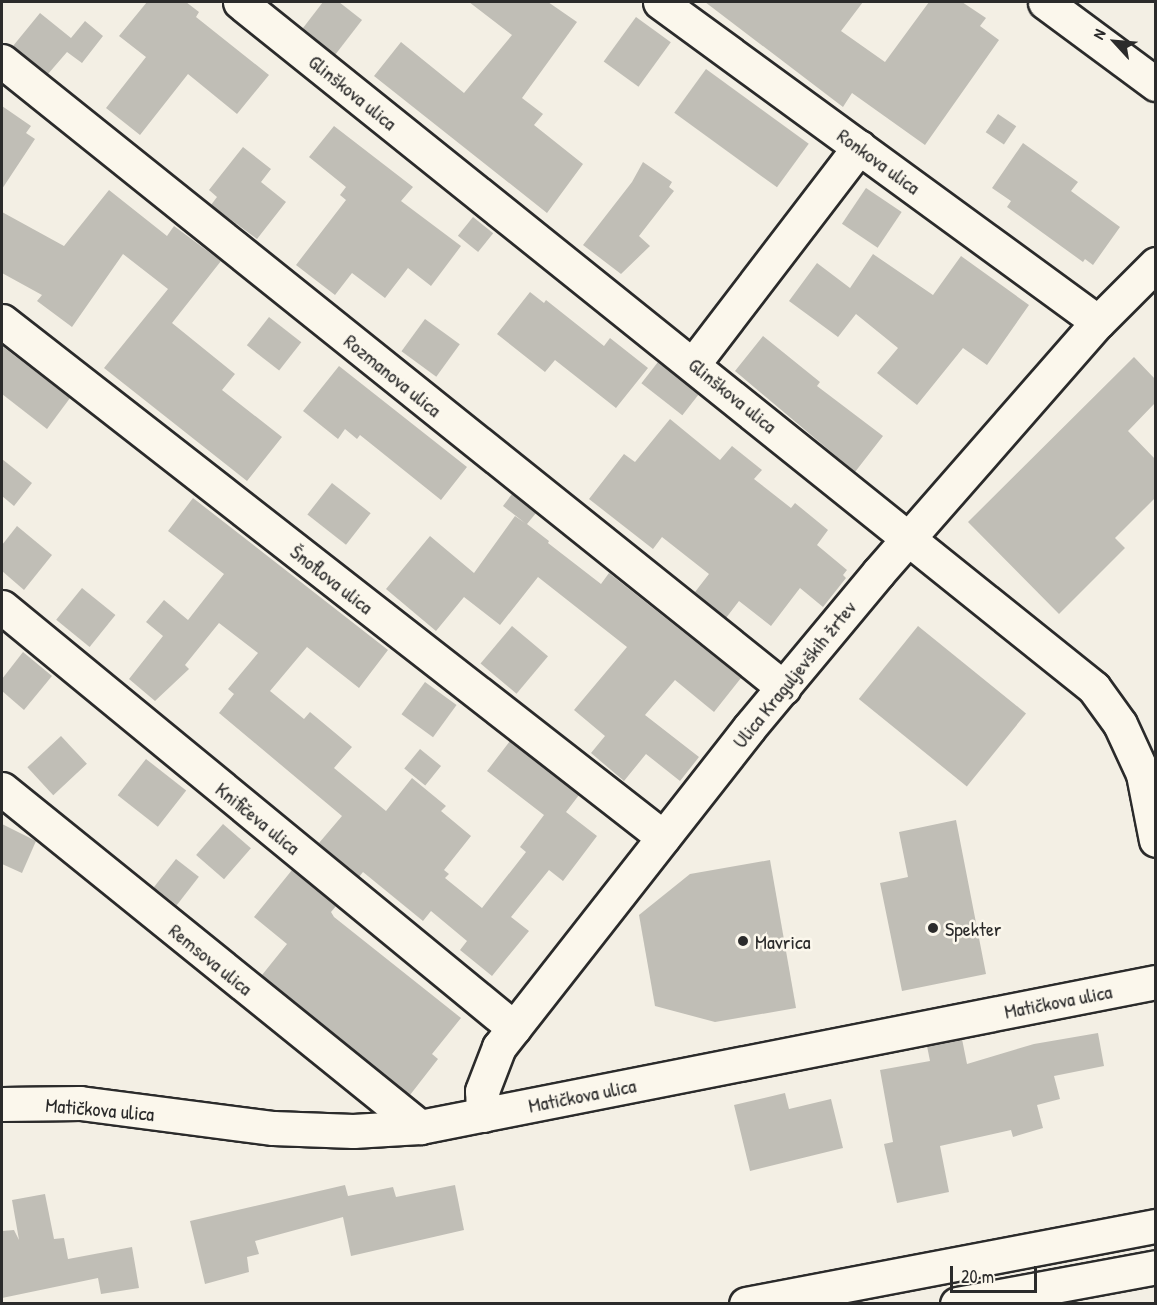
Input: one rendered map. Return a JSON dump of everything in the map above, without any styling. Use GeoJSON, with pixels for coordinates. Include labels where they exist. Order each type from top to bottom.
{"type":"FeatureCollection","features":[{"type":"Feature","properties":{"kind":"street","name":"Glinškova ulica"},"geometry":{"type":"LineString","coordinates":[[240,2],[694,363],[1094,688],[1120,723],[1143,774],[1155,840]]}},
{"type":"Feature","properties":{"kind":"street","name":"Ronkova ulica"},"geometry":{"type":"LineString","coordinates":[[660,2],[1098,322]]}},
{"type":"Feature","properties":{"kind":"street"},"geometry":{"type":"LineString","coordinates":[[1045,2],[1155,84]]}},
{"type":"Feature","properties":{"kind":"street","name":"Rozmanova ulica"},"geometry":{"type":"LineString","coordinates":[[2,61],[784,688]]}},
{"type":"Feature","properties":{"kind":"street"},"geometry":{"type":"LineString","coordinates":[[694,363],[860,147]]}},
{"type":"Feature","properties":{"kind":"street","name":"Ulica Kraguljevških žrtev"},"geometry":{"type":"LineString","coordinates":[[483,1115],[482,1091],[489,1065],[514,1028],[663,837],[909,539],[1098,322],[1155,264]]}},
{"type":"Feature","properties":{"kind":"street","name":"Šnoflova ulica"},"geometry":{"type":"LineString","coordinates":[[2,321],[663,837]]}},
{"type":"Feature","properties":{"kind":"street","name":"Knifičeva ulica"},"geometry":{"type":"LineString","coordinates":[[2,607],[514,1028]]}},
{"type":"Feature","properties":{"kind":"street","name":"Remsova ulica"},"geometry":{"type":"LineString","coordinates":[[2,789],[420,1127]]}},
{"type":"Feature","properties":{"kind":"street","name":"Matičkova ulica"},"geometry":{"type":"LineString","coordinates":[[2,1104],[80,1103],[273,1128],[353,1131],[420,1127],[1155,982]]}},
{"type":"Feature","properties":{"kind":"street"},"geometry":{"type":"LineString","coordinates":[[746,1304],[1155,1226]]}},
{"type":"Feature","properties":{"kind":"street"},"geometry":{"type":"LineString","coordinates":[[957,1304],[1155,1267]]}},
{"type":"Feature","properties":{"kind":"building"},"geometry":{"type":"Polygon","coordinates":[[[147,2],[186,2],[199,12],[196,17],[269,75],[237,114],[188,74],[140,135],[106,108],[146,57],[119,36],[147,2]]]}},
{"type":"Feature","properties":{"kind":"building"},"geometry":{"type":"Polygon","coordinates":[[[323,2],[339,2],[362,20],[335,55],[303,28],[323,2]]]}},
{"type":"Feature","properties":{"kind":"building"},"geometry":{"type":"Polygon","coordinates":[[[469,2],[548,2],[577,22],[522,98],[543,114],[534,125],[583,164],[547,213],[374,76],[401,42],[464,93],[512,35],[469,2]]]}},
{"type":"Feature","properties":{"kind":"building"},"geometry":{"type":"Polygon","coordinates":[[[705,2],[863,2],[841,31],[885,62],[929,2],[962,2],[986,18],[980,26],[999,40],[925,145],[852,93],[843,107],[705,2]]]}},
{"type":"Feature","properties":{"kind":"building"},"geometry":{"type":"Polygon","coordinates":[[[40,13],[71,38],[85,21],[103,36],[82,63],[67,52],[48,74],[13,46],[40,13]]]}},
{"type":"Feature","properties":{"kind":"building"},"geometry":{"type":"Polygon","coordinates":[[[636,17],[671,42],[638,87],[604,61],[636,17]]]}},
{"type":"Feature","properties":{"kind":"building"},"geometry":{"type":"Polygon","coordinates":[[[706,69],[809,144],[777,187],[674,113],[706,69]]]}},
{"type":"Feature","properties":{"kind":"building"},"geometry":{"type":"Polygon","coordinates":[[[2,106],[31,126],[26,133],[35,139],[2,189],[2,106]]]}},
{"type":"Feature","properties":{"kind":"building"},"geometry":{"type":"Polygon","coordinates":[[[998,114],[1016,126],[1004,145],[986,132],[998,114]]]}},
{"type":"Feature","properties":{"kind":"building"},"geometry":{"type":"Polygon","coordinates":[[[334,126],[413,187],[401,201],[461,246],[431,286],[408,268],[385,298],[352,273],[335,295],[296,265],[346,200],[340,195],[346,187],[309,157],[334,126]]]}},
{"type":"Feature","properties":{"kind":"building"},"geometry":{"type":"Polygon","coordinates":[[[1023,143],[1078,182],[1071,191],[1120,227],[1093,265],[1085,259],[1083,262],[1007,207],[1011,201],[992,188],[1023,143]]]}},
{"type":"Feature","properties":{"kind":"building"},"geometry":{"type":"Polygon","coordinates":[[[243,147],[271,169],[261,182],[286,202],[257,239],[211,205],[217,197],[209,190],[243,147]]]}},
{"type":"Feature","properties":{"kind":"building"},"geometry":{"type":"Polygon","coordinates":[[[643,162],[672,182],[669,187],[674,191],[639,236],[650,246],[621,274],[583,245],[632,182],[643,162]]]}},
{"type":"Feature","properties":{"kind":"building"},"geometry":{"type":"Polygon","coordinates":[[[866,188],[902,212],[878,248],[842,224],[866,188]]]}},
{"type":"Feature","properties":{"kind":"building"},"geometry":{"type":"Polygon","coordinates":[[[109,190],[167,236],[174,226],[221,261],[172,323],[235,374],[222,390],[282,437],[247,481],[104,368],[168,289],[123,254],[72,327],[37,301],[42,295],[2,273],[2,212],[64,246],[109,190]]]}},
{"type":"Feature","properties":{"kind":"building"},"geometry":{"type":"Polygon","coordinates":[[[473,217],[493,233],[478,252],[458,236],[473,217]]]}},
{"type":"Feature","properties":{"kind":"building"},"geometry":{"type":"Polygon","coordinates":[[[873,254],[933,295],[961,256],[1029,305],[987,365],[963,348],[917,405],[877,373],[898,348],[856,314],[838,337],[789,301],[817,263],[850,288],[873,254]]]}},
{"type":"Feature","properties":{"kind":"building"},"geometry":{"type":"Polygon","coordinates":[[[530,292],[544,303],[546,300],[604,346],[610,338],[648,368],[616,408],[555,360],[545,372],[497,334],[530,292]]]}},
{"type":"Feature","properties":{"kind":"building"},"geometry":{"type":"Polygon","coordinates":[[[269,317],[301,342],[279,371],[247,345],[269,317]]]}},
{"type":"Feature","properties":{"kind":"building"},"geometry":{"type":"Polygon","coordinates":[[[425,319],[460,344],[436,377],[401,351],[425,319]]]}},
{"type":"Feature","properties":{"kind":"building"},"geometry":{"type":"Polygon","coordinates":[[[763,336],[820,382],[817,386],[883,436],[855,472],[735,371],[763,336]]]}},
{"type":"Feature","properties":{"kind":"building"},"geometry":{"type":"Polygon","coordinates":[[[2,346],[70,398],[47,429],[2,394],[2,346]]]}},
{"type":"Feature","properties":{"kind":"building"},"geometry":{"type":"Polygon","coordinates":[[[1134,357],[1155,379],[1155,403],[1128,431],[1155,459],[1155,498],[1115,538],[1125,548],[1059,614],[968,522],[1134,357]]]}},
{"type":"Feature","properties":{"kind":"building"},"geometry":{"type":"Polygon","coordinates":[[[658,362],[699,394],[682,415],[641,383],[658,362]]]}},
{"type":"Feature","properties":{"kind":"building"},"geometry":{"type":"Polygon","coordinates":[[[339,366],[467,467],[441,500],[360,435],[357,439],[345,429],[338,439],[303,411],[339,366]]]}},
{"type":"Feature","properties":{"kind":"building"},"geometry":{"type":"Polygon","coordinates":[[[670,419],[720,460],[732,446],[762,470],[754,479],[791,508],[795,503],[828,530],[817,545],[847,570],[843,575],[846,578],[823,607],[800,588],[771,626],[739,601],[726,618],[695,592],[709,574],[662,537],[653,549],[589,499],[624,454],[635,462],[670,419]]]}},
{"type":"Feature","properties":{"kind":"building"},"geometry":{"type":"Polygon","coordinates":[[[2,459],[32,483],[14,506],[2,496],[2,459]]]}},
{"type":"Feature","properties":{"kind":"building"},"geometry":{"type":"Polygon","coordinates":[[[332,483],[371,513],[346,545],[307,515],[332,483]]]}},
{"type":"Feature","properties":{"kind":"building"},"geometry":{"type":"Polygon","coordinates":[[[512,494],[536,513],[527,524],[549,541],[548,543],[601,584],[609,573],[741,678],[714,712],[675,680],[645,715],[699,757],[680,781],[646,754],[624,781],[591,753],[605,736],[574,710],[627,647],[538,577],[500,625],[464,597],[436,631],[386,589],[430,536],[474,573],[515,516],[525,523],[503,506],[512,494]]]}},
{"type":"Feature","properties":{"kind":"building"},"geometry":{"type":"Polygon","coordinates":[[[193,498],[388,650],[359,688],[307,647],[270,691],[304,719],[310,712],[352,747],[334,768],[386,811],[412,778],[446,806],[441,811],[471,836],[444,870],[449,874],[445,878],[482,908],[526,852],[520,847],[544,815],[487,771],[510,741],[579,795],[566,812],[597,836],[563,881],[549,870],[511,917],[529,931],[492,976],[460,950],[467,941],[431,911],[423,921],[363,872],[359,877],[319,843],[342,816],[219,713],[234,694],[228,689],[258,653],[219,623],[185,665],[189,669],[155,701],[129,679],[163,636],[146,622],[164,600],[188,620],[224,574],[168,531],[193,498]]]}},
{"type":"Feature","properties":{"kind":"building"},"geometry":{"type":"Polygon","coordinates":[[[17,526],[52,555],[24,590],[2,571],[2,545],[17,526]]]}},
{"type":"Feature","properties":{"kind":"building"},"geometry":{"type":"Polygon","coordinates":[[[82,588],[115,615],[90,647],[56,620],[82,588]]]}},
{"type":"Feature","properties":{"kind":"building"},"geometry":{"type":"Polygon","coordinates":[[[512,626],[548,656],[517,694],[481,664],[512,626]]]}},
{"type":"Feature","properties":{"kind":"building"},"geometry":{"type":"Polygon","coordinates":[[[918,626],[1026,713],[967,787],[859,699],[918,626]]]}},
{"type":"Feature","properties":{"kind":"building"},"geometry":{"type":"Polygon","coordinates":[[[23,652],[52,676],[24,710],[2,691],[2,679],[23,652]]]}},
{"type":"Feature","properties":{"kind":"building"},"geometry":{"type":"Polygon","coordinates":[[[425,682],[457,705],[433,737],[401,714],[425,682]]]}},
{"type":"Feature","properties":{"kind":"building"},"geometry":{"type":"Polygon","coordinates":[[[61,736],[87,764],[53,795],[27,767],[61,736]]]}},
{"type":"Feature","properties":{"kind":"building"},"geometry":{"type":"Polygon","coordinates":[[[420,749],[441,766],[425,785],[404,768],[420,749]]]}},
{"type":"Feature","properties":{"kind":"building"},"geometry":{"type":"Polygon","coordinates":[[[146,759],[186,790],[158,827],[118,795],[146,759]]]}},
{"type":"Feature","properties":{"kind":"building","name":"Spekter"},"geometry":{"type":"Polygon","coordinates":[[[956,820],[986,974],[902,991],[880,883],[908,877],[899,832],[956,820]]]}},
{"type":"Feature","properties":{"kind":"building"},"geometry":{"type":"Polygon","coordinates":[[[2,824],[36,841],[22,873],[2,864],[2,824]]]}},
{"type":"Feature","properties":{"kind":"building"},"geometry":{"type":"Polygon","coordinates":[[[223,824],[251,848],[224,879],[196,855],[223,824]]]}},
{"type":"Feature","properties":{"kind":"building"},"geometry":{"type":"Polygon","coordinates":[[[176,859],[199,877],[177,905],[154,887],[176,859]]]}},
{"type":"Feature","properties":{"kind":"building","name":"Mavrica"},"geometry":{"type":"Polygon","coordinates":[[[770,860],[796,1008],[715,1022],[655,1006],[639,915],[690,874],[770,860]]]}},
{"type":"Feature","properties":{"kind":"building"},"geometry":{"type":"Polygon","coordinates":[[[292,870],[336,906],[331,912],[334,917],[461,1018],[432,1054],[438,1059],[410,1095],[262,975],[287,944],[254,917],[292,870]]]}},
{"type":"Feature","properties":{"kind":"building"},"geometry":{"type":"Polygon","coordinates":[[[1098,1033],[1104,1066],[1054,1076],[1060,1099],[1037,1105],[1043,1128],[1013,1137],[1011,1130],[940,1146],[949,1192],[897,1203],[884,1144],[893,1142],[880,1070],[930,1061],[927,1046],[962,1039],[967,1064],[1034,1044],[1098,1033]]]}},
{"type":"Feature","properties":{"kind":"building"},"geometry":{"type":"Polygon","coordinates":[[[785,1093],[789,1109],[831,1099],[843,1148],[750,1171],[734,1105],[785,1093]]]}},
{"type":"Feature","properties":{"kind":"building"},"geometry":{"type":"Polygon","coordinates":[[[345,1185],[348,1196],[393,1187],[396,1197],[455,1185],[464,1230],[351,1256],[343,1217],[255,1241],[259,1254],[247,1257],[249,1272],[205,1284],[190,1221],[345,1185]]]}},
{"type":"Feature","properties":{"kind":"building"},"geometry":{"type":"Polygon","coordinates":[[[45,1194],[54,1239],[64,1238],[68,1259],[132,1247],[139,1288],[101,1294],[98,1278],[2,1298],[2,1231],[14,1230],[19,1240],[12,1200],[45,1194]]]}},
{"type":"Feature","properties":{"kind":"place","name":"Spekter"},"geometry":{"type":"Point","coordinates":[933,928]}},
{"type":"Feature","properties":{"kind":"place","name":"Mavrica"},"geometry":{"type":"Point","coordinates":[743,941]}}]}
